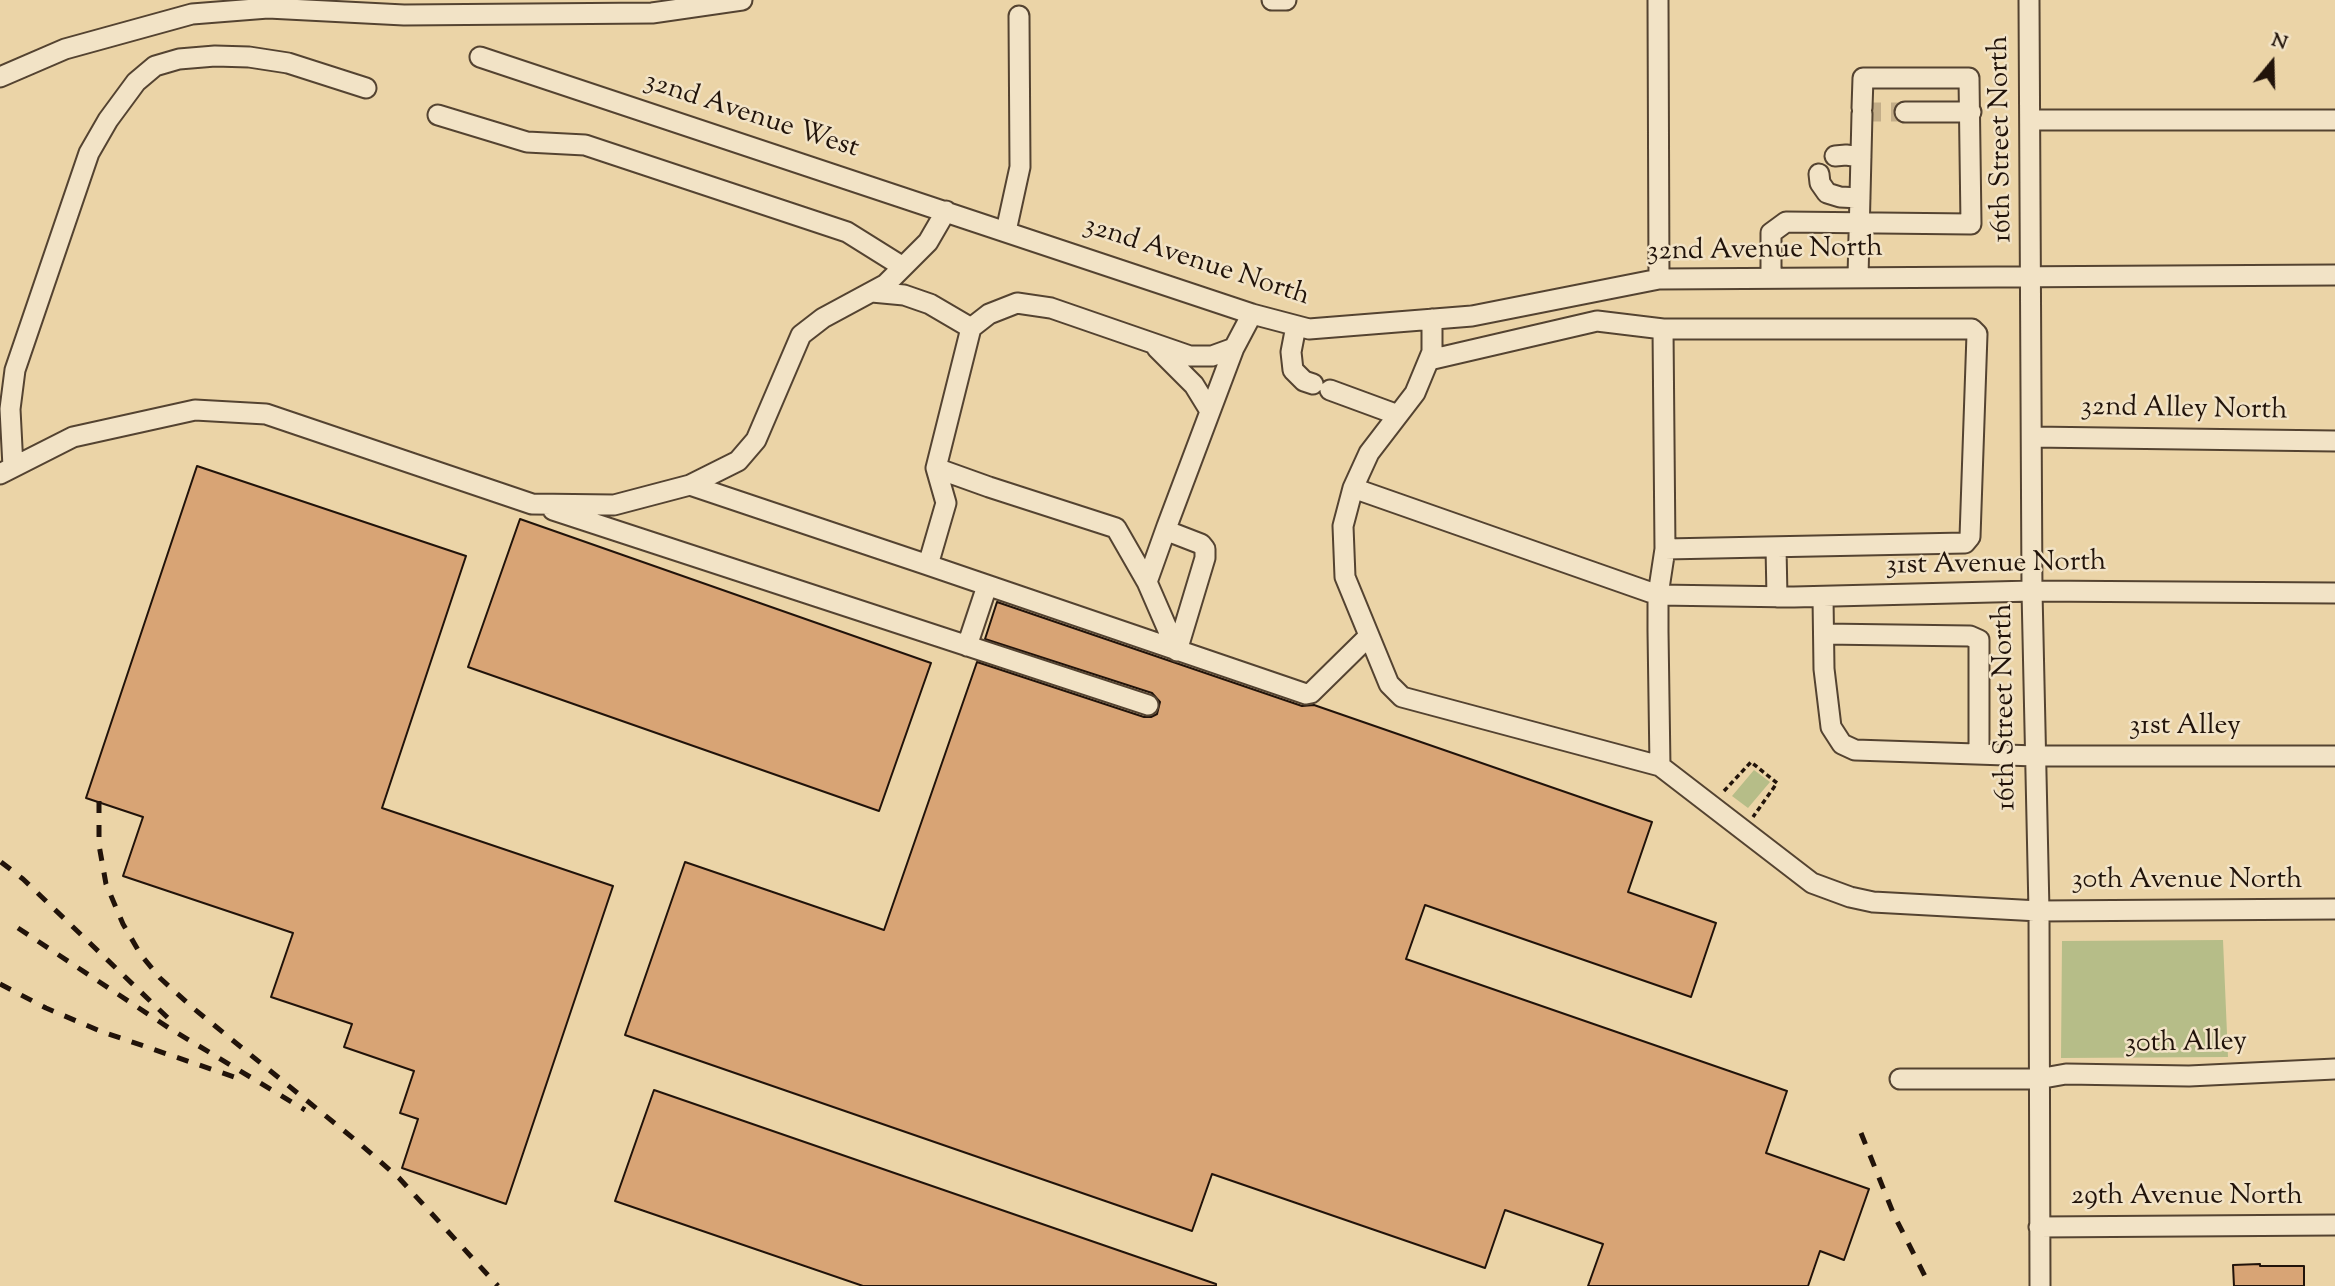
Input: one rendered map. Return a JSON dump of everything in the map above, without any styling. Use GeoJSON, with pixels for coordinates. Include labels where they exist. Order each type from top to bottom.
{"type":"FeatureCollection","features":[{"type":"Feature","properties":{"kind":"street"},"geometry":{"type":"LineString","coordinates":[[0,77],[65,49],[192,14],[268,8],[355,6],[404,15],[652,13],[742,0]]}},
{"type":"Feature","properties":{"kind":"street"},"geometry":{"type":"LineString","coordinates":[[1272,0],[1286,0]]}},
{"type":"Feature","properties":{"kind":"street"},"geometry":{"type":"LineString","coordinates":[[1658,0],[1659,279]]}},
{"type":"Feature","properties":{"kind":"street","name":"16th Street North"},"geometry":{"type":"LineString","coordinates":[[2029,0],[2032,591],[2039,911],[2040,1286]]}},
{"type":"Feature","properties":{"kind":"street"},"geometry":{"type":"LineString","coordinates":[[1006,230],[1020,167],[1019,16]]}},
{"type":"Feature","properties":{"kind":"street"},"geometry":{"type":"LineString","coordinates":[[366,88],[288,63],[249,57],[215,56],[179,59],[155,66],[136,82],[108,120],[89,153],[15,370],[7,471],[73,438],[194,410],[266,414],[1148,705]]}},
{"type":"Feature","properties":{"kind":"street","name":"32nd Avenue West"},"geometry":{"type":"LineString","coordinates":[[480,57],[1006,230]]}},
{"type":"Feature","properties":{"kind":"street"},"geometry":{"type":"LineString","coordinates":[[1771,278],[1771,233],[1786,222],[1860,222],[1971,224],[1969,78],[1863,78],[1860,222],[1858,277]]}},
{"type":"Feature","properties":{"kind":"street"},"geometry":{"type":"LineString","coordinates":[[1905,112],[1971,112]]}},
{"type":"Feature","properties":{"kind":"street"},"geometry":{"type":"LineString","coordinates":[[438,115],[527,142],[585,145],[847,232],[903,267]]}},
{"type":"Feature","properties":{"kind":"street"},"geometry":{"type":"LineString","coordinates":[[2030,120],[2335,120]]}},
{"type":"Feature","properties":{"kind":"street"},"geometry":{"type":"LineString","coordinates":[[1835,156],[1861,157]]}},
{"type":"Feature","properties":{"kind":"street"},"geometry":{"type":"LineString","coordinates":[[1819,174],[1820,183],[1827,193],[1860,198]]}},
{"type":"Feature","properties":{"kind":"street"},"geometry":{"type":"LineString","coordinates":[[532,503],[614,505],[690,485],[738,461],[756,440],[801,335],[823,318],[886,284],[929,242],[946,211]]}},
{"type":"Feature","properties":{"kind":"street","name":"32nd Avenue North"},"geometry":{"type":"LineString","coordinates":[[1006,230],[1252,314],[1309,329],[1472,316],[1659,279],[2335,275]]}},
{"type":"Feature","properties":{"kind":"street"},"geometry":{"type":"LineString","coordinates":[[872,292],[904,295],[930,303],[971,328]]}},
{"type":"Feature","properties":{"kind":"street"},"geometry":{"type":"LineString","coordinates":[[928,565],[946,503],[936,467],[971,328],[989,314],[1017,303],[1051,309],[1190,355],[1212,356],[1234,348]]}},
{"type":"Feature","properties":{"kind":"street"},"geometry":{"type":"LineString","coordinates":[[1147,582],[1234,348],[1252,314]]}},
{"type":"Feature","properties":{"kind":"street"},"geometry":{"type":"LineString","coordinates":[[1432,319],[1432,352],[1415,393],[1368,453],[1353,488],[1343,526],[1345,577],[1389,684],[1402,697],[1660,766],[1658,595],[1665,550],[1663,329]]}},
{"type":"Feature","properties":{"kind":"street"},"geometry":{"type":"LineString","coordinates":[[1429,360],[1597,321],[1663,329],[1972,329],[1977,334],[1968,541],[1665,550]]}},
{"type":"Feature","properties":{"kind":"street"},"geometry":{"type":"LineString","coordinates":[[1296,326],[1291,352],[1293,370],[1304,381],[1398,415]]}},
{"type":"Feature","properties":{"kind":"street"},"geometry":{"type":"LineString","coordinates":[[1150,342],[1194,385],[1210,411]]}},
{"type":"Feature","properties":{"kind":"street","name":"32nd Alley North"},"geometry":{"type":"LineString","coordinates":[[2032,437],[2335,441]]}},
{"type":"Feature","properties":{"kind":"street"},"geometry":{"type":"LineString","coordinates":[[936,467],[1116,528],[1147,582],[1177,651]]}},
{"type":"Feature","properties":{"kind":"street"},"geometry":{"type":"LineString","coordinates":[[690,485],[1309,694],[1369,635]]}},
{"type":"Feature","properties":{"kind":"street","name":"31st Avenue North"},"geometry":{"type":"LineString","coordinates":[[1353,488],[1658,595],[1823,597],[2032,591],[2335,593]]}},
{"type":"Feature","properties":{"kind":"street"},"geometry":{"type":"LineString","coordinates":[[1167,526],[1170,532],[1201,544],[1205,549],[1205,558],[1177,651]]}},
{"type":"Feature","properties":{"kind":"street"},"geometry":{"type":"LineString","coordinates":[[1776,547],[1777,597]]}},
{"type":"Feature","properties":{"kind":"street"},"geometry":{"type":"LineString","coordinates":[[967,646],[988,586]]}},
{"type":"Feature","properties":{"kind":"street"},"geometry":{"type":"LineString","coordinates":[[1823,597],[1824,634],[1970,636],[1979,640],[1979,754]]}},
{"type":"Feature","properties":{"kind":"street","name":"31st Alley"},"geometry":{"type":"LineString","coordinates":[[1824,634],[1824,669],[1831,727],[1842,744],[1855,750],[2036,755],[2335,756]]}},
{"type":"Feature","properties":{"kind":"street","name":"30th Avenue North"},"geometry":{"type":"LineString","coordinates":[[1660,766],[1812,883],[1850,898],[1873,902],[2039,911],[2335,909]]}},
{"type":"Feature","properties":{"kind":"street","name":"30th Alley"},"geometry":{"type":"LineString","coordinates":[[1900,1079],[2038,1079],[2066,1074],[2189,1076],[2335,1069]]}},
{"type":"Feature","properties":{"kind":"street","name":"29th Avenue North"},"geometry":{"type":"LineString","coordinates":[[2039,1227],[2335,1225]]}},
{"type":"Feature","properties":{"kind":"path"},"geometry":{"type":"LineString","coordinates":[[1720,795],[1751,762],[1777,783],[1751,819]]}},
{"type":"Feature","properties":{"kind":"green space"},"geometry":{"type":"Polygon","coordinates":[[[1754,770],[1770,782],[1748,808],[1732,796],[1754,770]]]}},
{"type":"Feature","properties":{"kind":"green space"},"geometry":{"type":"Polygon","coordinates":[[[2223,940],[2228,1057],[2061,1058],[2062,941],[2223,940]]]}},
{"type":"Feature","properties":{"kind":"building"},"geometry":{"type":"Polygon","coordinates":[[[197,466],[466,556],[382,808],[613,886],[506,1204],[402,1168],[418,1119],[400,1113],[414,1071],[344,1047],[352,1024],[271,997],[293,933],[123,876],[143,817],[86,798],[197,466]]]}},
{"type":"Feature","properties":{"kind":"building"},"geometry":{"type":"Polygon","coordinates":[[[520,519],[931,663],[879,811],[468,667],[520,519]]]}},
{"type":"Feature","properties":{"kind":"building"},"geometry":{"type":"Polygon","coordinates":[[[997,602],[1302,706],[1314,705],[1652,822],[1628,892],[1716,923],[1691,997],[1425,905],[1406,959],[1787,1091],[1766,1153],[1869,1189],[1844,1260],[1820,1251],[1808,1286],[1588,1286],[1603,1244],[1505,1210],[1485,1268],[1212,1174],[1192,1231],[625,1035],[685,862],[884,930],[977,662],[1144,717],[1157,714],[1160,702],[1152,693],[985,639],[997,602]]]}},
{"type":"Feature","properties":{"kind":"building"},"geometry":{"type":"Polygon","coordinates":[[[654,1090],[1216,1286],[863,1286],[615,1201],[654,1090]]]}},
{"type":"Feature","properties":{"kind":"building"},"geometry":{"type":"Polygon","coordinates":[[[2233,1265],[2304,1266],[2304,1286],[2234,1286],[2233,1265]]]}},
{"type":"Feature","properties":{"kind":"tunnel"},"geometry":{"type":"LineString","coordinates":[[1862,112],[1905,112]]}},
{"type":"Feature","properties":{"kind":"railway"},"geometry":{"type":"LineString","coordinates":[[99,801],[99,845],[106,884],[123,924],[141,955],[160,978],[193,1008],[399,1178],[498,1286]]}},
{"type":"Feature","properties":{"kind":"railway"},"geometry":{"type":"LineString","coordinates":[[1,862],[23,879],[168,1018]]}},
{"type":"Feature","properties":{"kind":"railway"},"geometry":{"type":"LineString","coordinates":[[18,928],[169,1028],[305,1110]]}},
{"type":"Feature","properties":{"kind":"railway"},"geometry":{"type":"LineString","coordinates":[[0,984],[46,1008],[100,1031],[240,1079]]}},
{"type":"Feature","properties":{"kind":"railway"},"geometry":{"type":"LineString","coordinates":[[1861,1133],[1894,1215],[1930,1286]]}}]}
